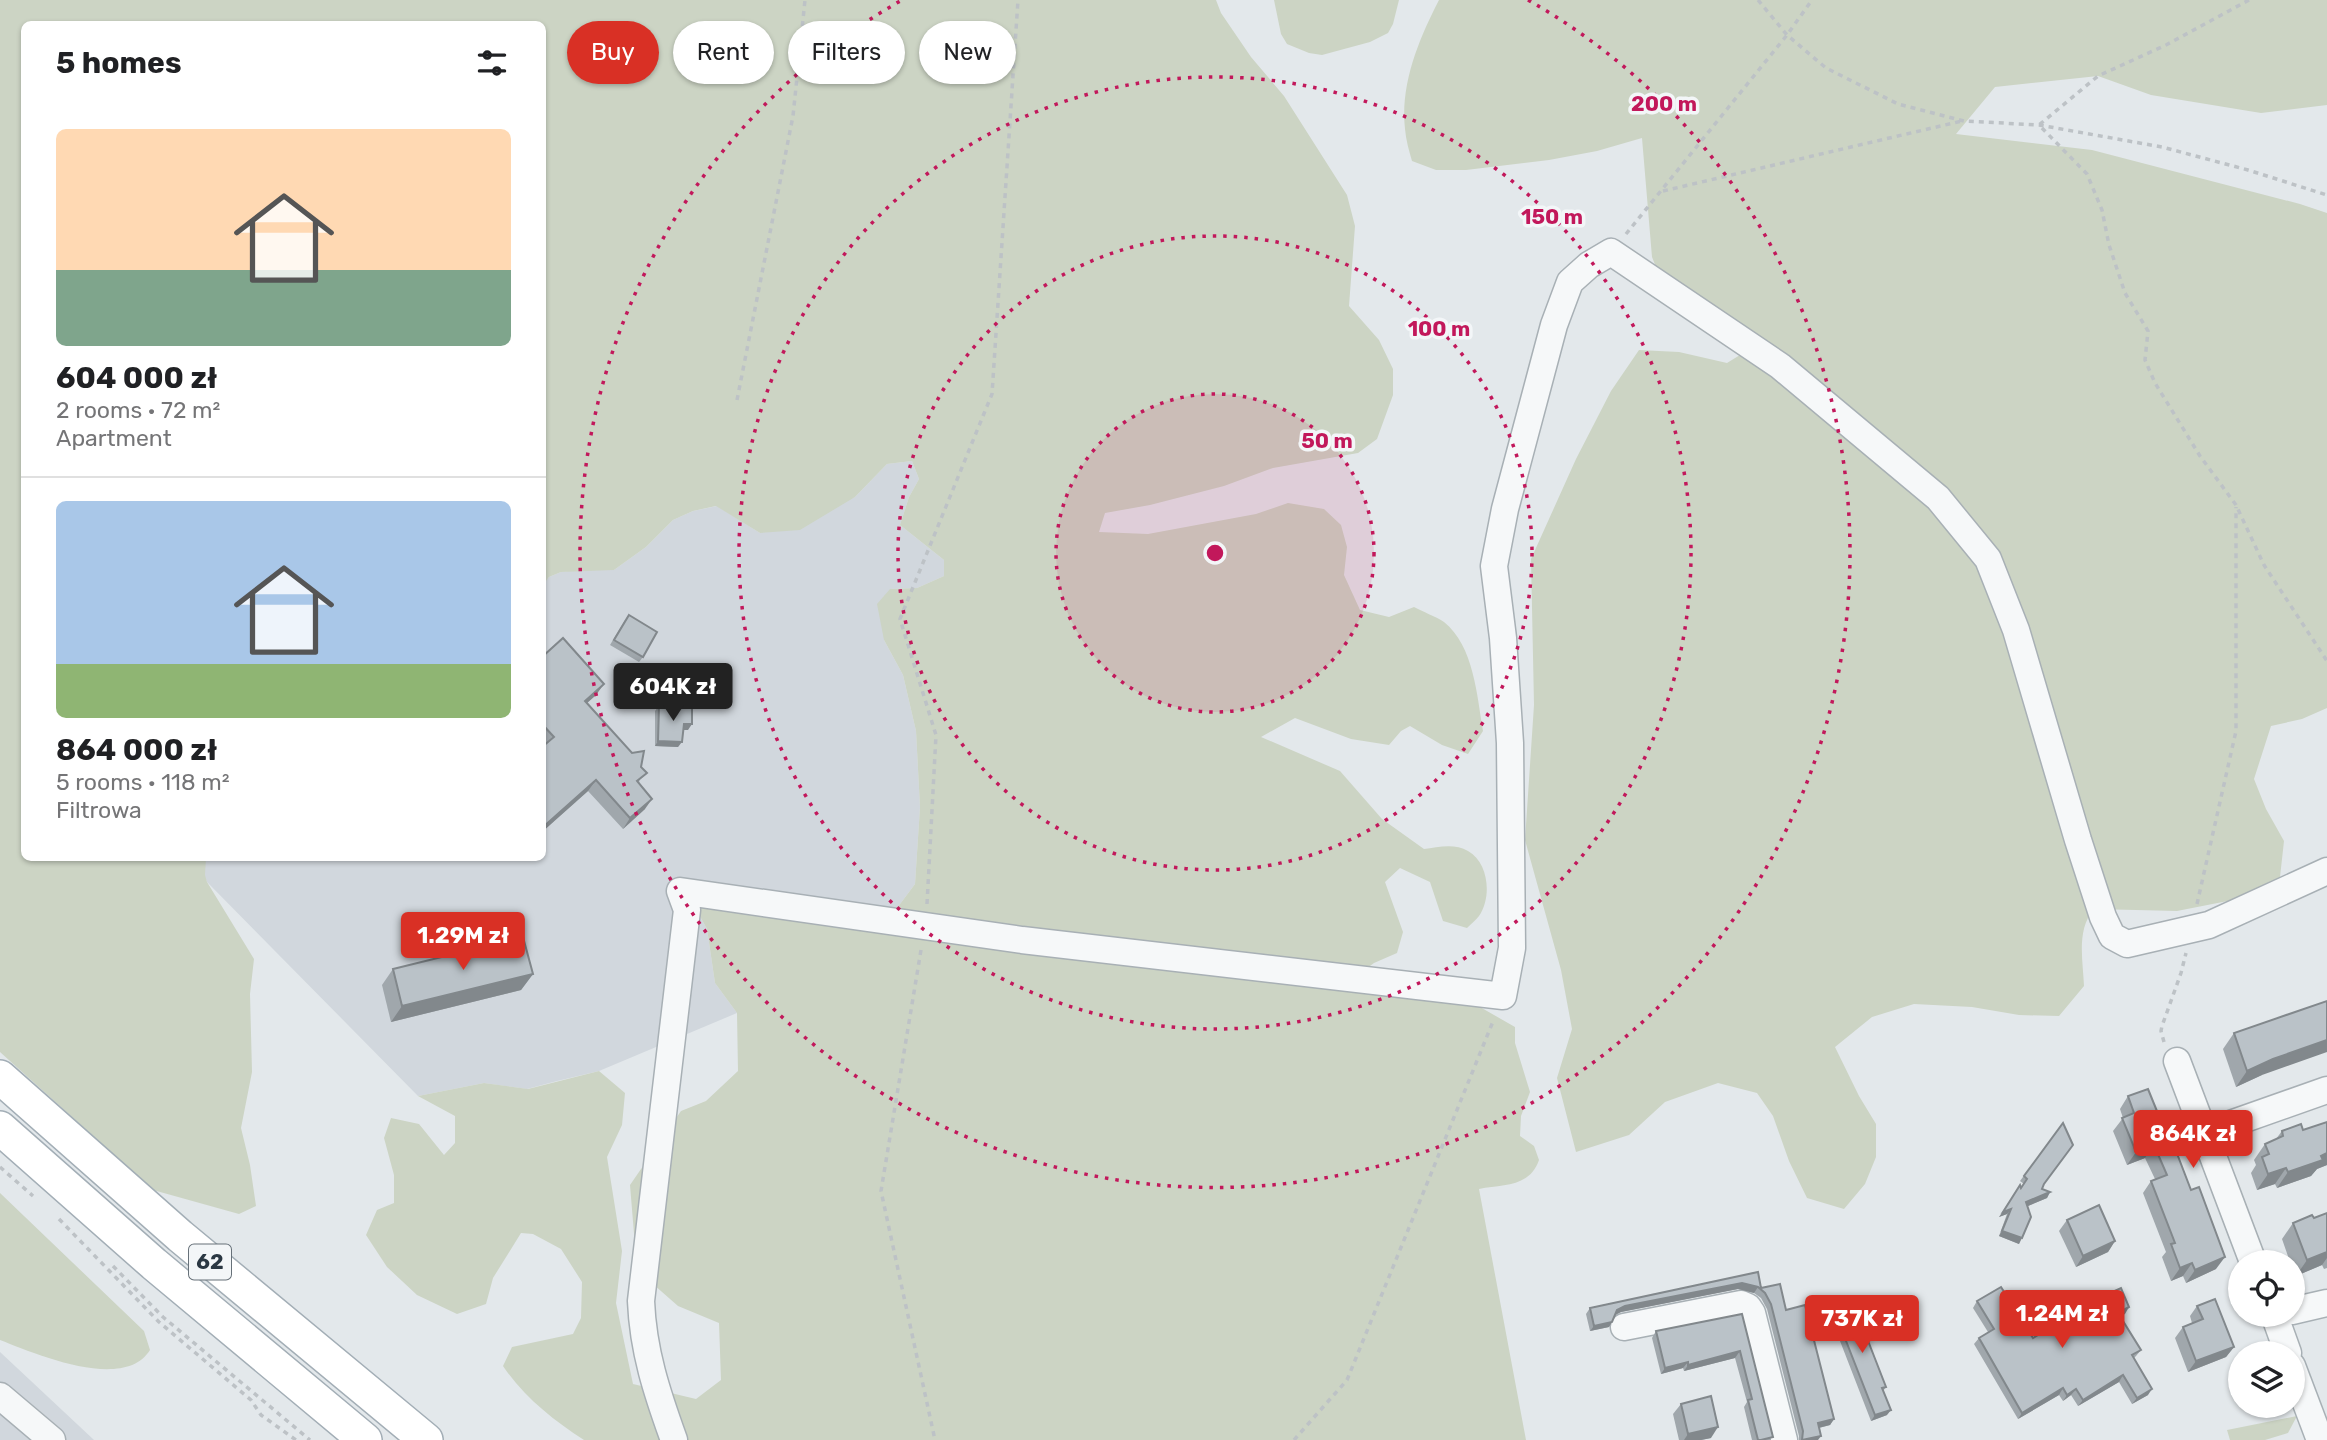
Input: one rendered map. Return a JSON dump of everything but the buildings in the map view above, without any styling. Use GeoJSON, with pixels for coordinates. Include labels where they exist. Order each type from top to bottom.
{"type":"FeatureCollection","features":[{"type":"Feature","properties":{"kind":"main road","name":"62"},"geometry":{"type":"LineString","coordinates":[[0,1077],[180,1236],[426,1440]]}},
{"type":"Feature","properties":{"kind":"main road","name":"62"},"geometry":{"type":"LineString","coordinates":[[0,1128],[164,1272],[365,1440]]}},
{"type":"Feature","properties":{"kind":"street"},"geometry":{"type":"LineString","coordinates":[[674,1440],[650,1370],[642,1333],[641,1301],[687,910],[680,891],[1022,940],[1503,996],[1512,948],[1510,743],[1503,638],[1494,566],[1505,509],[1554,325],[1570,282],[1589,265],[1611,253],[1780,366],[1938,498],[1988,559],[2016,630],[2078,840],[2103,917],[2112,936],[2127,944],[2209,925],[2327,871]]}},
{"type":"Feature","properties":{"kind":"street"},"geometry":{"type":"LineString","coordinates":[[2177,1061],[2248,1250]]}},
{"type":"Feature","properties":{"kind":"street"},"geometry":{"type":"LineString","coordinates":[[2204,1133],[2327,1090]]}},
{"type":"Feature","properties":{"kind":"street"},"geometry":{"type":"LineString","coordinates":[[2305,1308],[2327,1303]]}},
{"type":"Feature","properties":{"kind":"street"},"geometry":{"type":"LineString","coordinates":[[1624,1327],[1741,1304],[1748,1307],[1752,1313],[1784,1440]]}},
{"type":"Feature","properties":{"kind":"street"},"geometry":{"type":"LineString","coordinates":[[0,1396],[52,1440]]}},
{"type":"Feature","properties":{"kind":"street"},"geometry":{"type":"LineString","coordinates":[[2305,1400],[2320,1440]]}},
{"type":"Feature","properties":{"kind":"path"},"geometry":{"type":"LineString","coordinates":[[737,400],[793,116],[805,0]]}},
{"type":"Feature","properties":{"kind":"path"},"geometry":{"type":"LineString","coordinates":[[934,1440],[881,1191],[925,926],[936,735],[900,619],[992,394],[1018,0]]}},
{"type":"Feature","properties":{"kind":"path"},"geometry":{"type":"LineString","coordinates":[[1759,0],[1787,35],[1826,68],[1898,104],[1964,121],[2039,125],[2162,147],[2327,195]]}},
{"type":"Feature","properties":{"kind":"path"},"geometry":{"type":"LineString","coordinates":[[1611,253],[1787,35],[1812,0]]}},
{"type":"Feature","properties":{"kind":"path"},"geometry":{"type":"LineString","coordinates":[[2039,125],[2098,76],[2166,45],[2249,0]]}},
{"type":"Feature","properties":{"kind":"path"},"geometry":{"type":"LineString","coordinates":[[1661,191],[1964,121]]}},
{"type":"Feature","properties":{"kind":"path"},"geometry":{"type":"LineString","coordinates":[[2039,125],[2087,174],[2102,210],[2109,245],[2124,293],[2148,331],[2145,359],[2155,383],[2200,456],[2236,505],[2264,565],[2327,661]]}},
{"type":"Feature","properties":{"kind":"path"},"geometry":{"type":"LineString","coordinates":[[2177,1061],[2166,1046],[2161,1031],[2181,973],[2192,930],[2236,731],[2236,505]]}},
{"type":"Feature","properties":{"kind":"path"},"geometry":{"type":"LineString","coordinates":[[1294,1440],[1347,1380],[1503,996]]}},
{"type":"Feature","properties":{"kind":"path"},"geometry":{"type":"LineString","coordinates":[[0,1159],[43,1197]]}},
{"type":"Feature","properties":{"kind":"path"},"geometry":{"type":"LineString","coordinates":[[0,1167],[38,1201]]}},
{"type":"Feature","properties":{"kind":"path"},"geometry":{"type":"LineString","coordinates":[[76,1228],[58,1214],[159,1322],[251,1400],[261,1415],[296,1440]]}},
{"type":"Feature","properties":{"kind":"path"},"geometry":{"type":"LineString","coordinates":[[102,1255],[146,1301],[310,1440]]}},
{"type":"Feature","properties":{"kind":"shaded area"},"geometry":{"type":"Polygon","coordinates":[[[912,461],[919,479],[909,497],[900,525],[944,560],[944,576],[917,588],[890,589],[884,640],[903,675],[916,731],[920,807],[915,884],[891,916],[697,911],[707,929],[715,983],[737,1013],[599,1071],[527,1089],[484,1083],[418,1096],[207,882],[198,861],[546,861],[546,580],[561,572],[614,570],[646,547],[673,520],[693,511],[717,506],[760,533],[855,497],[887,464],[912,461]]]}},
{"type":"Feature","properties":{"kind":"shaded area"},"geometry":{"type":"Polygon","coordinates":[[[0,1352],[94,1440],[0,1440],[0,1352]]]}},
{"type":"Feature","properties":{"kind":"green space"},"geometry":{"type":"Polygon","coordinates":[[[0,0],[1216,0],[1221,13],[1251,57],[1284,96],[1347,195],[1355,226],[1349,306],[1379,340],[1393,369],[1393,395],[1377,439],[1358,453],[1273,468],[1224,486],[1150,505],[1105,513],[1099,532],[1148,534],[1256,514],[1288,503],[1324,509],[1341,525],[1347,547],[1344,575],[1360,610],[1389,617],[1414,607],[1444,622],[1462,644],[1476,687],[1483,731],[1468,754],[1442,745],[1410,726],[1401,731],[1389,745],[1351,739],[1295,718],[1261,737],[1340,771],[1382,819],[1424,849],[1458,847],[1475,856],[1484,872],[1486,900],[1478,918],[1467,928],[1443,921],[1430,882],[1400,868],[1385,882],[1403,932],[1397,953],[1374,963],[1352,979],[1473,1003],[1515,1027],[1515,1043],[1530,1092],[1521,1116],[1520,1136],[1534,1146],[1539,1160],[1535,1169],[1522,1180],[1479,1189],[1526,1440],[584,1440],[540,1407],[520,1388],[503,1366],[512,1347],[573,1334],[581,1318],[582,1282],[561,1249],[533,1234],[521,1233],[493,1278],[486,1304],[457,1314],[417,1295],[387,1267],[366,1235],[377,1210],[394,1203],[394,1175],[384,1138],[391,1118],[419,1124],[444,1155],[455,1143],[455,1116],[418,1096],[484,1083],[528,1089],[599,1071],[625,1093],[622,1125],[607,1157],[622,1251],[616,1303],[633,1384],[696,1399],[721,1380],[719,1323],[678,1306],[637,1270],[630,1185],[681,1111],[706,1101],[738,1071],[737,1013],[715,983],[707,929],[697,911],[706,896],[732,885],[828,907],[891,916],[915,884],[920,807],[916,731],[903,675],[884,640],[877,604],[890,589],[917,588],[944,576],[944,560],[900,525],[909,497],[919,479],[912,461],[887,464],[855,497],[800,530],[760,533],[716,506],[693,511],[673,520],[646,547],[614,570],[561,572],[546,581],[546,21],[21,21],[21,861],[206,861],[207,882],[254,959],[250,994],[252,1072],[241,1128],[256,1206],[239,1214],[153,1190],[0,1052],[0,0]]]}},
{"type":"Feature","properties":{"kind":"green space"},"geometry":{"type":"Polygon","coordinates":[[[1274,0],[1399,0],[1388,33],[1370,42],[1322,55],[1287,44],[1281,34],[1274,0]]]}},
{"type":"Feature","properties":{"kind":"green space"},"geometry":{"type":"Polygon","coordinates":[[[1439,0],[2327,0],[2327,105],[2261,113],[2151,95],[2098,76],[1995,87],[1956,134],[2092,150],[2327,213],[2327,708],[2302,719],[2271,726],[2254,779],[2266,809],[2284,841],[2280,877],[2248,897],[2177,911],[2094,909],[2088,917],[2083,936],[2084,986],[2059,1016],[2019,1015],[1972,1007],[1914,1004],[1872,1017],[1835,1047],[1876,1124],[1876,1157],[1865,1184],[1844,1209],[1807,1198],[1789,1161],[1773,1116],[1757,1093],[1718,1083],[1665,1102],[1629,1135],[1576,1152],[1557,1078],[1572,1029],[1561,970],[1525,840],[1534,705],[1531,559],[1576,459],[1611,391],[1639,350],[1679,352],[1727,363],[1753,347],[1666,292],[1652,257],[1642,138],[1597,151],[1549,160],[1466,170],[1436,170],[1412,161],[1405,129],[1405,95],[1418,46],[1439,0]]]}},
{"type":"Feature","properties":{"kind":"green space"},"geometry":{"type":"Polygon","coordinates":[[[0,1193],[144,1331],[150,1350],[138,1362],[121,1368],[79,1366],[0,1340],[0,1193]]]}},
{"type":"Feature","properties":{"kind":"green space"},"geometry":{"type":"Polygon","coordinates":[[[2296,1418],[2288,1433],[2265,1440],[2230,1440],[2227,1430],[2296,1418]]]}}]}
